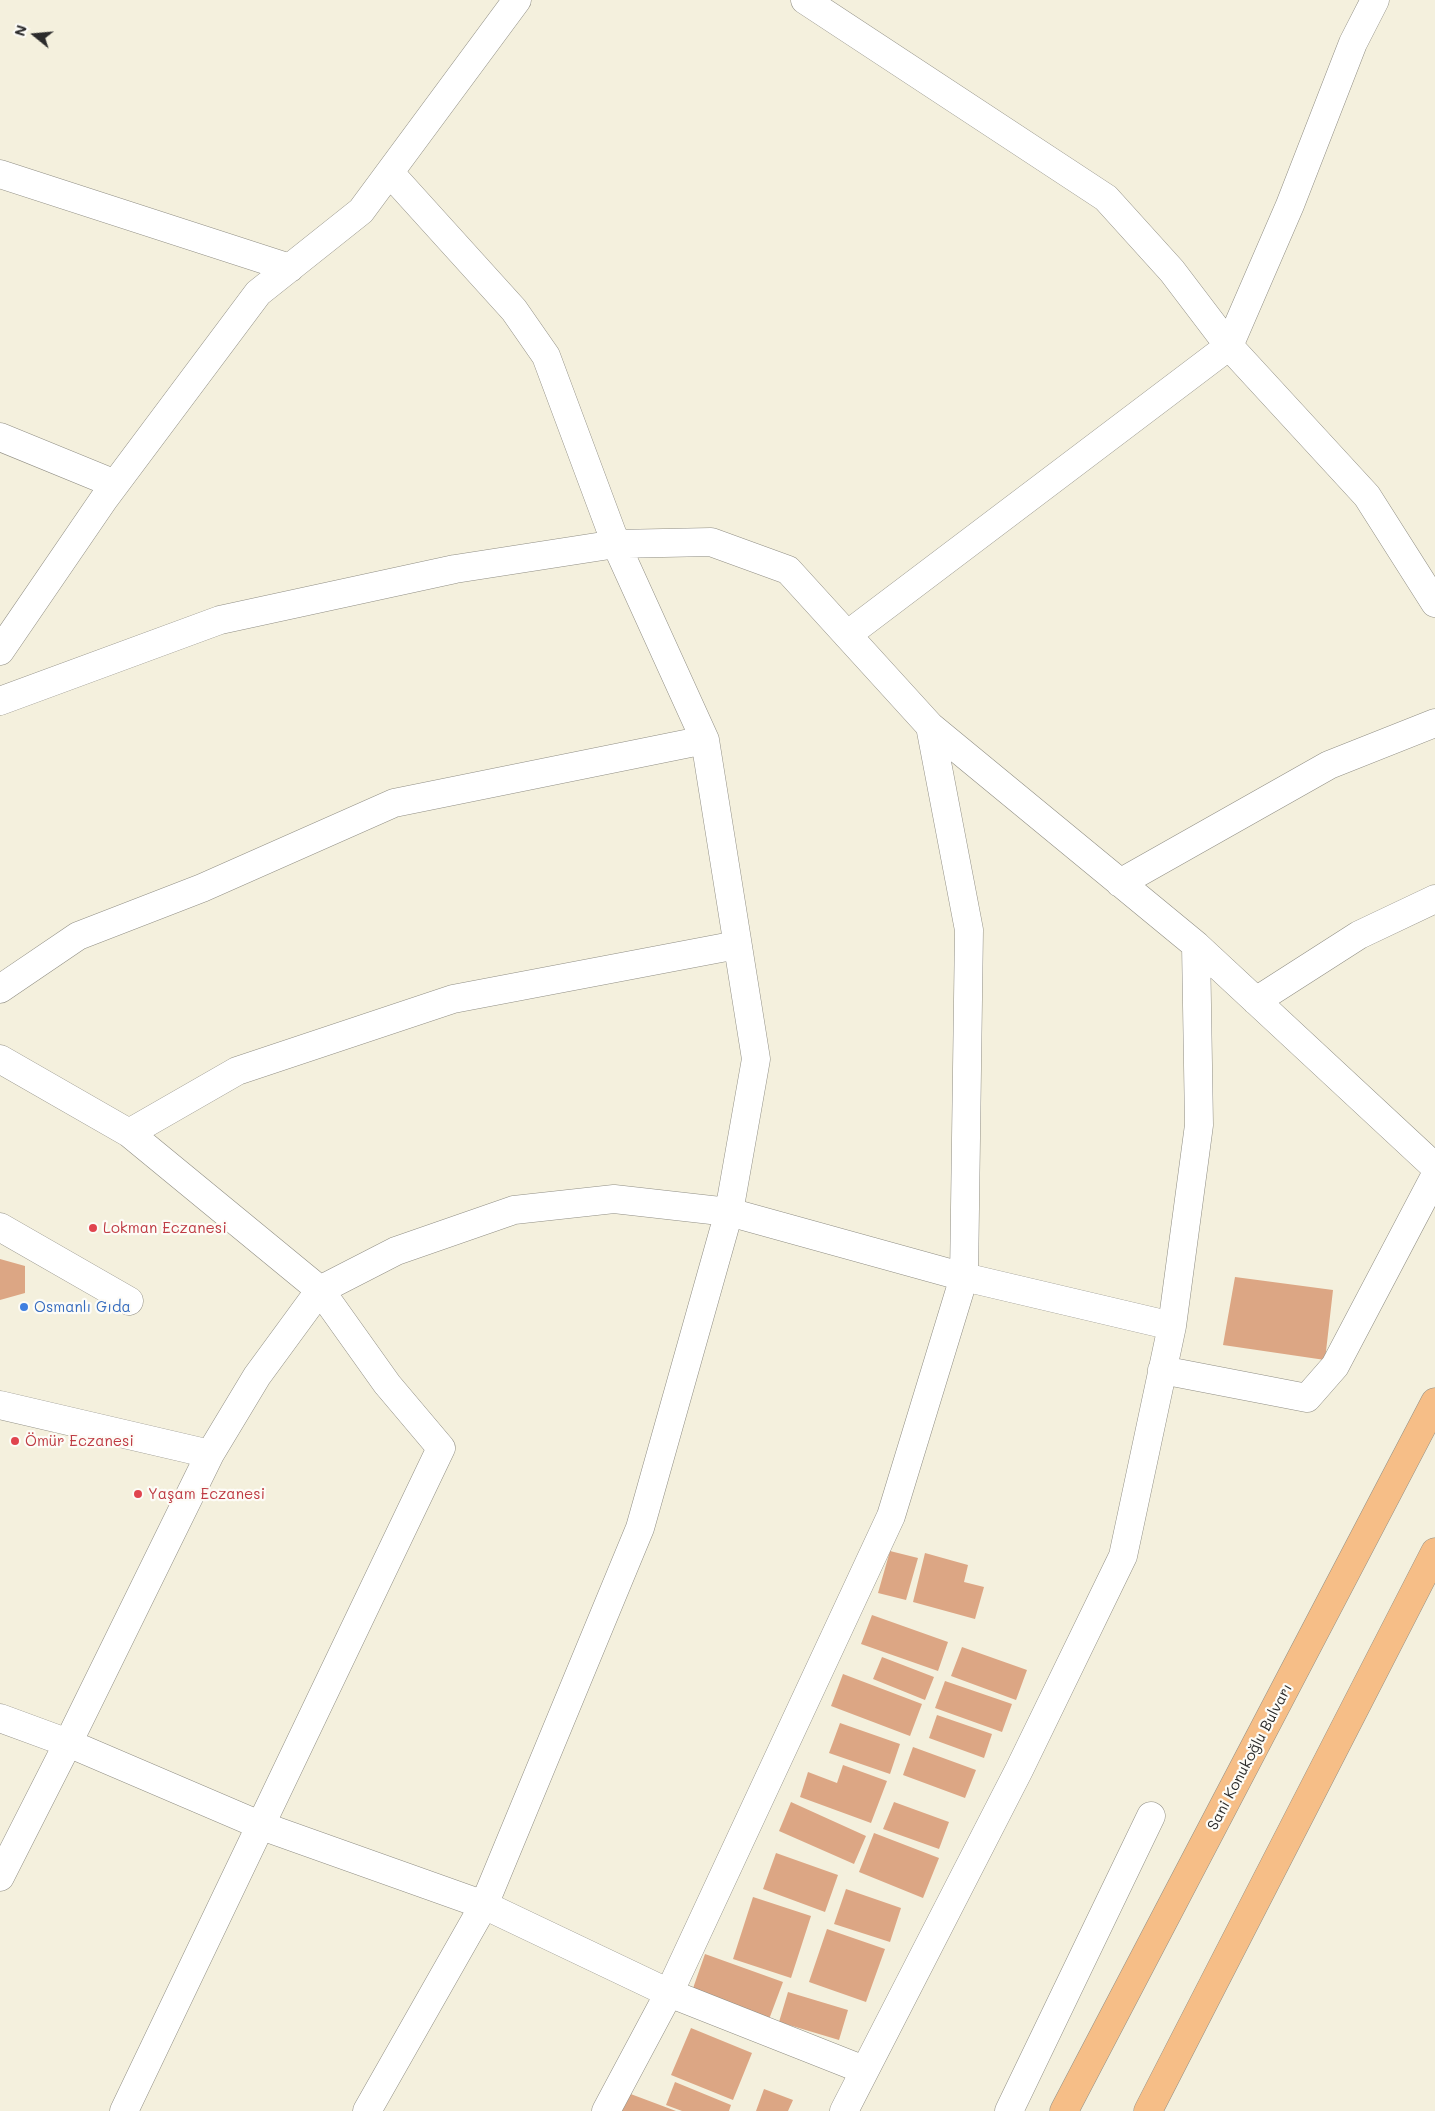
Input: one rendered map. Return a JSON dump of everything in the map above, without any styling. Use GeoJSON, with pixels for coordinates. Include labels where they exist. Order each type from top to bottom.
{"type":"FeatureCollection","features":[{"type":"Feature","properties":{"kind":"highway"},"geometry":{"type":"LineString","coordinates":[[1394,1482],[1435,1382]]}},
{"type":"Feature","properties":{"kind":"highway","name":"Sani Konukoğlu Bulvarı"},"geometry":{"type":"LineString","coordinates":[[1064,2111],[1435,1402]]}},
{"type":"Feature","properties":{"kind":"highway"},"geometry":{"type":"LineString","coordinates":[[1148,2111],[1435,1552]]}},
{"type":"Feature","properties":{"kind":"street"},"geometry":{"type":"LineString","coordinates":[[0,651],[115,484],[258,293],[362,211],[517,0]]}},
{"type":"Feature","properties":{"kind":"street"},"geometry":{"type":"LineString","coordinates":[[806,0],[1106,198],[1172,271],[1229,346],[1368,496],[1435,603]]}},
{"type":"Feature","properties":{"kind":"street"},"geometry":{"type":"LineString","coordinates":[[848,635],[1229,346],[1290,205],[1353,43],[1375,0]]}},
{"type":"Feature","properties":{"kind":"street"},"geometry":{"type":"LineString","coordinates":[[367,2111],[484,1905],[640,1528],[729,1212],[756,1059],[706,740],[616,544],[546,356],[514,310],[390,173]]}},
{"type":"Feature","properties":{"kind":"street"},"geometry":{"type":"LineString","coordinates":[[0,174],[290,268]]}},
{"type":"Feature","properties":{"kind":"street"},"geometry":{"type":"LineString","coordinates":[[0,438],[115,484]]}},
{"type":"Feature","properties":{"kind":"street"},"geometry":{"type":"LineString","coordinates":[[0,701],[220,620],[455,569],[616,544],[711,542],[788,570],[930,726],[1196,945],[1435,1167]]}},
{"type":"Feature","properties":{"kind":"street"},"geometry":{"type":"LineString","coordinates":[[1120,883],[1329,765],[1435,723]]}},
{"type":"Feature","properties":{"kind":"street"},"geometry":{"type":"LineString","coordinates":[[606,2111],[669,1993],[891,1516],[964,1277],[968,930],[930,726]]}},
{"type":"Feature","properties":{"kind":"street"},"geometry":{"type":"LineString","coordinates":[[0,989],[78,936],[202,888],[394,803],[706,740]]}},
{"type":"Feature","properties":{"kind":"street"},"geometry":{"type":"LineString","coordinates":[[1256,1001],[1359,935],[1435,898]]}},
{"type":"Feature","properties":{"kind":"street"},"geometry":{"type":"LineString","coordinates":[[129,1133],[237,1071],[453,999],[738,945]]}},
{"type":"Feature","properties":{"kind":"street"},"geometry":{"type":"LineString","coordinates":[[844,2111],[1020,1770],[1123,1556],[1172,1326],[1199,1125],[1196,945]]}},
{"type":"Feature","properties":{"kind":"street"},"geometry":{"type":"LineString","coordinates":[[0,1059],[129,1133],[320,1290],[388,1384],[441,1448],[262,1826],[124,2111]]}},
{"type":"Feature","properties":{"kind":"street"},"geometry":{"type":"LineString","coordinates":[[1162,1370],[1307,1398],[1334,1366],[1435,1176]]}},
{"type":"Feature","properties":{"kind":"street"},"geometry":{"type":"LineString","coordinates":[[0,1877],[210,1454],[257,1376],[320,1290],[396,1251],[514,1210],[614,1199],[729,1212],[964,1277],[1172,1326]]}},
{"type":"Feature","properties":{"kind":"street"},"geometry":{"type":"LineString","coordinates":[[0,1227],[129,1301]]}},
{"type":"Feature","properties":{"kind":"street"},"geometry":{"type":"LineString","coordinates":[[0,1405],[210,1454]]}},
{"type":"Feature","properties":{"kind":"street"},"geometry":{"type":"LineString","coordinates":[[0,1718],[68,1743],[262,1826],[484,1905],[669,1993],[864,2070]]}},
{"type":"Feature","properties":{"kind":"street"},"geometry":{"type":"LineString","coordinates":[[1009,2111],[1151,1816]]}},
{"type":"Feature","properties":{"kind":"building"},"geometry":{"type":"Polygon","coordinates":[[[0,1259],[25,1266],[25,1293],[0,1300],[0,1259]]]}},
{"type":"Feature","properties":{"kind":"building"},"geometry":{"type":"Polygon","coordinates":[[[1235,1277],[1333,1290],[1325,1360],[1223,1345],[1235,1277]]]}},
{"type":"Feature","properties":{"kind":"building"},"geometry":{"type":"Polygon","coordinates":[[[890,1551],[918,1558],[906,1600],[878,1593],[890,1551]]]}},
{"type":"Feature","properties":{"kind":"building"},"geometry":{"type":"Polygon","coordinates":[[[925,1553],[968,1565],[964,1582],[984,1587],[975,1619],[913,1602],[925,1553]]]}},
{"type":"Feature","properties":{"kind":"building"},"geometry":{"type":"Polygon","coordinates":[[[872,1615],[948,1642],[938,1671],[861,1644],[872,1615]]]}},
{"type":"Feature","properties":{"kind":"building"},"geometry":{"type":"Polygon","coordinates":[[[962,1647],[1027,1670],[1016,1700],[951,1676],[962,1647]]]}},
{"type":"Feature","properties":{"kind":"building"},"geometry":{"type":"Polygon","coordinates":[[[882,1657],[934,1677],[925,1700],[873,1679],[882,1657]]]}},
{"type":"Feature","properties":{"kind":"building"},"geometry":{"type":"Polygon","coordinates":[[[843,1674],[922,1704],[910,1736],[831,1706],[843,1674]]]}},
{"type":"Feature","properties":{"kind":"building"},"geometry":{"type":"Polygon","coordinates":[[[945,1681],[1012,1704],[1002,1732],[935,1708],[945,1681]]]}},
{"type":"Feature","properties":{"kind":"building"},"geometry":{"type":"Polygon","coordinates":[[[937,1715],[992,1734],[984,1758],[929,1738],[937,1715]]]}},
{"type":"Feature","properties":{"kind":"building"},"geometry":{"type":"Polygon","coordinates":[[[840,1723],[900,1744],[890,1774],[829,1753],[840,1723]]]}},
{"type":"Feature","properties":{"kind":"building"},"geometry":{"type":"Polygon","coordinates":[[[913,1747],[976,1770],[965,1798],[903,1775],[913,1747]]]}},
{"type":"Feature","properties":{"kind":"building"},"geometry":{"type":"Polygon","coordinates":[[[843,1765],[887,1781],[871,1823],[800,1797],[808,1772],[837,1783],[843,1765]]]}},
{"type":"Feature","properties":{"kind":"building"},"geometry":{"type":"Polygon","coordinates":[[[791,1802],[866,1836],[854,1864],[779,1831],[791,1802]]]}},
{"type":"Feature","properties":{"kind":"building"},"geometry":{"type":"Polygon","coordinates":[[[894,1802],[949,1822],[939,1849],[883,1829],[894,1802]]]}},
{"type":"Feature","properties":{"kind":"building"},"geometry":{"type":"Polygon","coordinates":[[[874,1833],[939,1858],[923,1898],[859,1872],[874,1833]]]}},
{"type":"Feature","properties":{"kind":"building"},"geometry":{"type":"Polygon","coordinates":[[[776,1853],[838,1875],[825,1912],[763,1889],[776,1853]]]}},
{"type":"Feature","properties":{"kind":"building"},"geometry":{"type":"Polygon","coordinates":[[[846,1889],[901,1908],[890,1942],[834,1924],[846,1889]]]}},
{"type":"Feature","properties":{"kind":"building"},"geometry":{"type":"Polygon","coordinates":[[[753,1897],[811,1916],[791,1978],[733,1959],[753,1897]]]}},
{"type":"Feature","properties":{"kind":"building"},"geometry":{"type":"Polygon","coordinates":[[[827,1929],[885,1949],[866,2002],[809,1982],[827,1929]]]}},
{"type":"Feature","properties":{"kind":"building"},"geometry":{"type":"Polygon","coordinates":[[[705,1954],[783,1982],[768,2022],[691,1994],[705,1954]]]}},
{"type":"Feature","properties":{"kind":"building"},"geometry":{"type":"Polygon","coordinates":[[[788,1992],[848,2010],[839,2040],[779,2022],[788,1992]]]}},
{"type":"Feature","properties":{"kind":"building"},"geometry":{"type":"Polygon","coordinates":[[[691,2028],[752,2053],[733,2100],[671,2075],[691,2028]]]}},
{"type":"Feature","properties":{"kind":"building"},"geometry":{"type":"Polygon","coordinates":[[[675,2082],[731,2105],[729,2111],[682,2111],[666,2105],[675,2082]]]}},
{"type":"Feature","properties":{"kind":"building"},"geometry":{"type":"Polygon","coordinates":[[[764,2089],[793,2100],[788,2111],[756,2111],[764,2089]]]}},
{"type":"Feature","properties":{"kind":"building"},"geometry":{"type":"Polygon","coordinates":[[[628,2093],[676,2111],[621,2111],[628,2093]]]}},
{"type":"Feature","properties":{"kind":"place","name":"Lokman Eczanesi"},"geometry":{"type":"Point","coordinates":[93,1228]}},
{"type":"Feature","properties":{"kind":"place","name":"Osmanlı Gıda"},"geometry":{"type":"Point","coordinates":[24,1307]}},
{"type":"Feature","properties":{"kind":"place","name":"Ömür Eczanesi"},"geometry":{"type":"Point","coordinates":[15,1441]}},
{"type":"Feature","properties":{"kind":"place","name":"Yaşam Eczanesi"},"geometry":{"type":"Point","coordinates":[138,1494]}}]}
